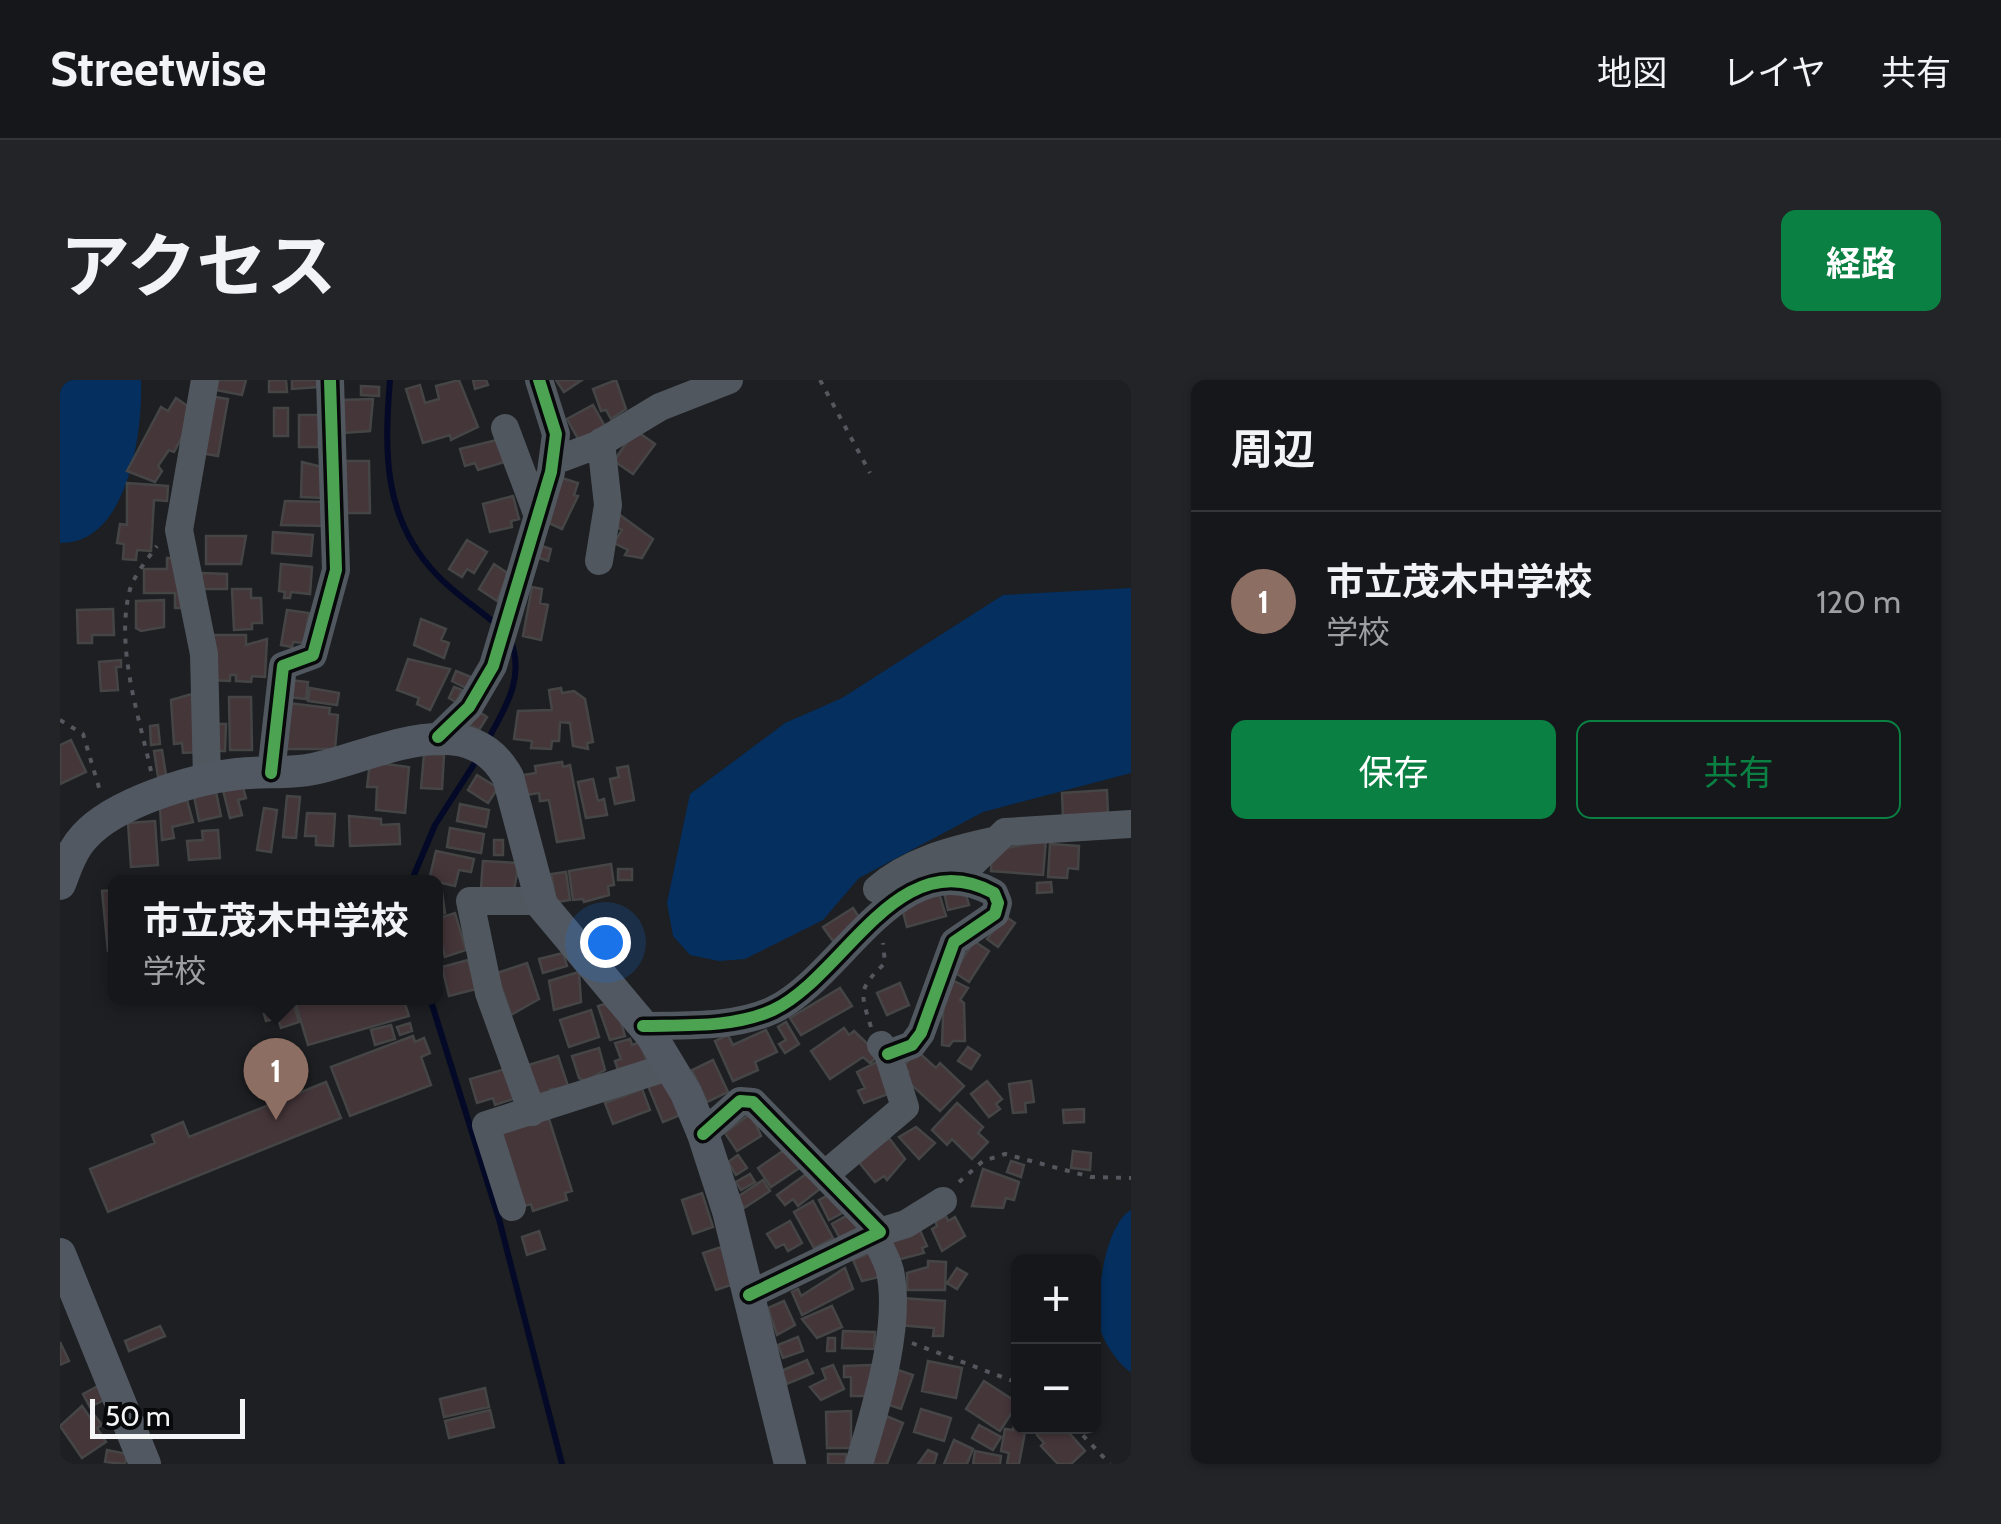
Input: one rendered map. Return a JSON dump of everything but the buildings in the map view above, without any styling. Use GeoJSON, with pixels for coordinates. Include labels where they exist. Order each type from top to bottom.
{"type":"FeatureCollection","features":[{"type":"Feature","properties":{"kind":"main road"},"geometry":{"type":"LineString","coordinates":[[60,884],[64,841],[157,795],[206,778],[317,768],[450,738],[498,762],[508,776],[540,901],[671,1066],[703,1134],[750,1295],[790,1464]]}},
{"type":"Feature","properties":{"kind":"main road"},"geometry":{"type":"LineString","coordinates":[[60,1254],[146,1464]]}},
{"type":"Feature","properties":{"kind":"street"},"geometry":{"type":"LineString","coordinates":[[205,380],[179,530],[204,654],[206,778]]}},
{"type":"Feature","properties":{"kind":"street"},"geometry":{"type":"LineString","coordinates":[[271,773],[284,666],[313,656],[336,570],[330,380]]}},
{"type":"Feature","properties":{"kind":"street"},"geometry":{"type":"LineString","coordinates":[[450,738],[506,629],[554,461],[556,434],[539,380]]}},
{"type":"Feature","properties":{"kind":"street"},"geometry":{"type":"LineString","coordinates":[[554,461],[601,442],[660,407],[729,380]]}},
{"type":"Feature","properties":{"kind":"street"},"geometry":{"type":"LineString","coordinates":[[505,428],[538,516]]}},
{"type":"Feature","properties":{"kind":"street"},"geometry":{"type":"LineString","coordinates":[[599,561],[608,506],[601,442]]}},
{"type":"Feature","properties":{"kind":"street"},"geometry":{"type":"LineString","coordinates":[[954,881],[1005,832],[1131,824]]}},
{"type":"Feature","properties":{"kind":"street"},"geometry":{"type":"LineString","coordinates":[[876,889],[892,876],[948,851],[993,841]]}},
{"type":"Feature","properties":{"kind":"street"},"geometry":{"type":"LineString","coordinates":[[643,1026],[725,1022],[774,1010],[798,994],[893,899],[954,881],[971,882],[994,893],[998,910],[954,942],[921,1033],[912,1044],[885,1049],[904,1095],[902,1114],[827,1174]]}},
{"type":"Feature","properties":{"kind":"street"},"geometry":{"type":"LineString","coordinates":[[532,1112],[489,993],[470,901],[540,901]]}},
{"type":"Feature","properties":{"kind":"street"},"geometry":{"type":"LineString","coordinates":[[512,1207],[486,1125],[671,1066]]}},
{"type":"Feature","properties":{"kind":"street"},"geometry":{"type":"LineString","coordinates":[[703,1134],[740,1101],[752,1102],[827,1174],[877,1234],[890,1270],[888,1334],[879,1394],[859,1464]]}},
{"type":"Feature","properties":{"kind":"street"},"geometry":{"type":"LineString","coordinates":[[750,1295],[906,1224],[943,1201]]}},
{"type":"Feature","properties":{"kind":"path"},"geometry":{"type":"LineString","coordinates":[[820,380],[870,473]]}},
{"type":"Feature","properties":{"kind":"path"},"geometry":{"type":"LineString","coordinates":[[157,795],[128,654],[130,591],[160,543],[179,530]]}},
{"type":"Feature","properties":{"kind":"path"},"geometry":{"type":"LineString","coordinates":[[60,720],[83,734],[108,819]]}},
{"type":"Feature","properties":{"kind":"path"},"geometry":{"type":"LineString","coordinates":[[875,919],[887,957],[864,984],[862,992],[885,1049]]}},
{"type":"Feature","properties":{"kind":"path"},"geometry":{"type":"LineString","coordinates":[[943,1201],[971,1169],[995,1154],[1021,1155],[1090,1176],[1131,1178]]}},
{"type":"Feature","properties":{"kind":"path"},"geometry":{"type":"LineString","coordinates":[[888,1334],[1011,1380]]}},
{"type":"Feature","properties":{"kind":"path"},"geometry":{"type":"LineString","coordinates":[[1082,1434],[1110,1464]]}},
{"type":"Feature","properties":{"kind":"shaded area"},"geometry":{"type":"Polygon","coordinates":[[[60,380],[141,380],[141,401],[134,454],[116,505],[102,525],[83,538],[60,543],[60,380]]]}},
{"type":"Feature","properties":{"kind":"shaded area"},"geometry":{"type":"Polygon","coordinates":[[[1131,588],[1131,773],[983,812],[859,878],[823,920],[745,959],[719,961],[690,955],[673,936],[667,903],[690,794],[785,723],[842,698],[1003,595],[1131,588]]]}},
{"type":"Feature","properties":{"kind":"shaded area"},"geometry":{"type":"Polygon","coordinates":[[[1131,1210],[1131,1372],[1120,1363],[1101,1330],[1101,1277],[1109,1243],[1122,1217],[1131,1210]]]}},
{"type":"Feature","properties":{"kind":"waterway"},"geometry":{"type":"LineString","coordinates":[[390,380],[388,459],[397,509],[406,532],[438,576],[498,626]]}},
{"type":"Feature","properties":{"kind":"waterway"},"geometry":{"type":"LineString","coordinates":[[486,743],[514,680],[516,667],[510,639]]}},
{"type":"Feature","properties":{"kind":"waterway"},"geometry":{"type":"LineString","coordinates":[[414,875],[435,825],[478,758]]}},
{"type":"Feature","properties":{"kind":"waterway"},"geometry":{"type":"LineString","coordinates":[[432,1005],[499,1219],[562,1464]]}},
{"type":"Feature","properties":{"kind":"cycle path"},"geometry":{"type":"LineString","coordinates":[[271,773],[283,666],[313,655],[336,570],[330,380]]}},
{"type":"Feature","properties":{"kind":"cycle path"},"geometry":{"type":"LineString","coordinates":[[438,737],[469,707],[493,666],[551,472],[556,434],[539,380]]}},
{"type":"Feature","properties":{"kind":"cycle path"},"geometry":{"type":"LineString","coordinates":[[643,1026],[742,1020],[773,1010],[799,993],[874,919],[901,898],[929,884],[960,881],[994,893],[998,903],[995,914],[954,942],[921,1033],[912,1045],[888,1054]]}},
{"type":"Feature","properties":{"kind":"cycle path"},"geometry":{"type":"LineString","coordinates":[[703,1134],[740,1101],[753,1102],[880,1232],[749,1295]]}},
{"type":"Feature","properties":{"kind":"place","name":"市立茂木中学校"},"geometry":{"type":"Point","coordinates":[276,1120]}}]}
